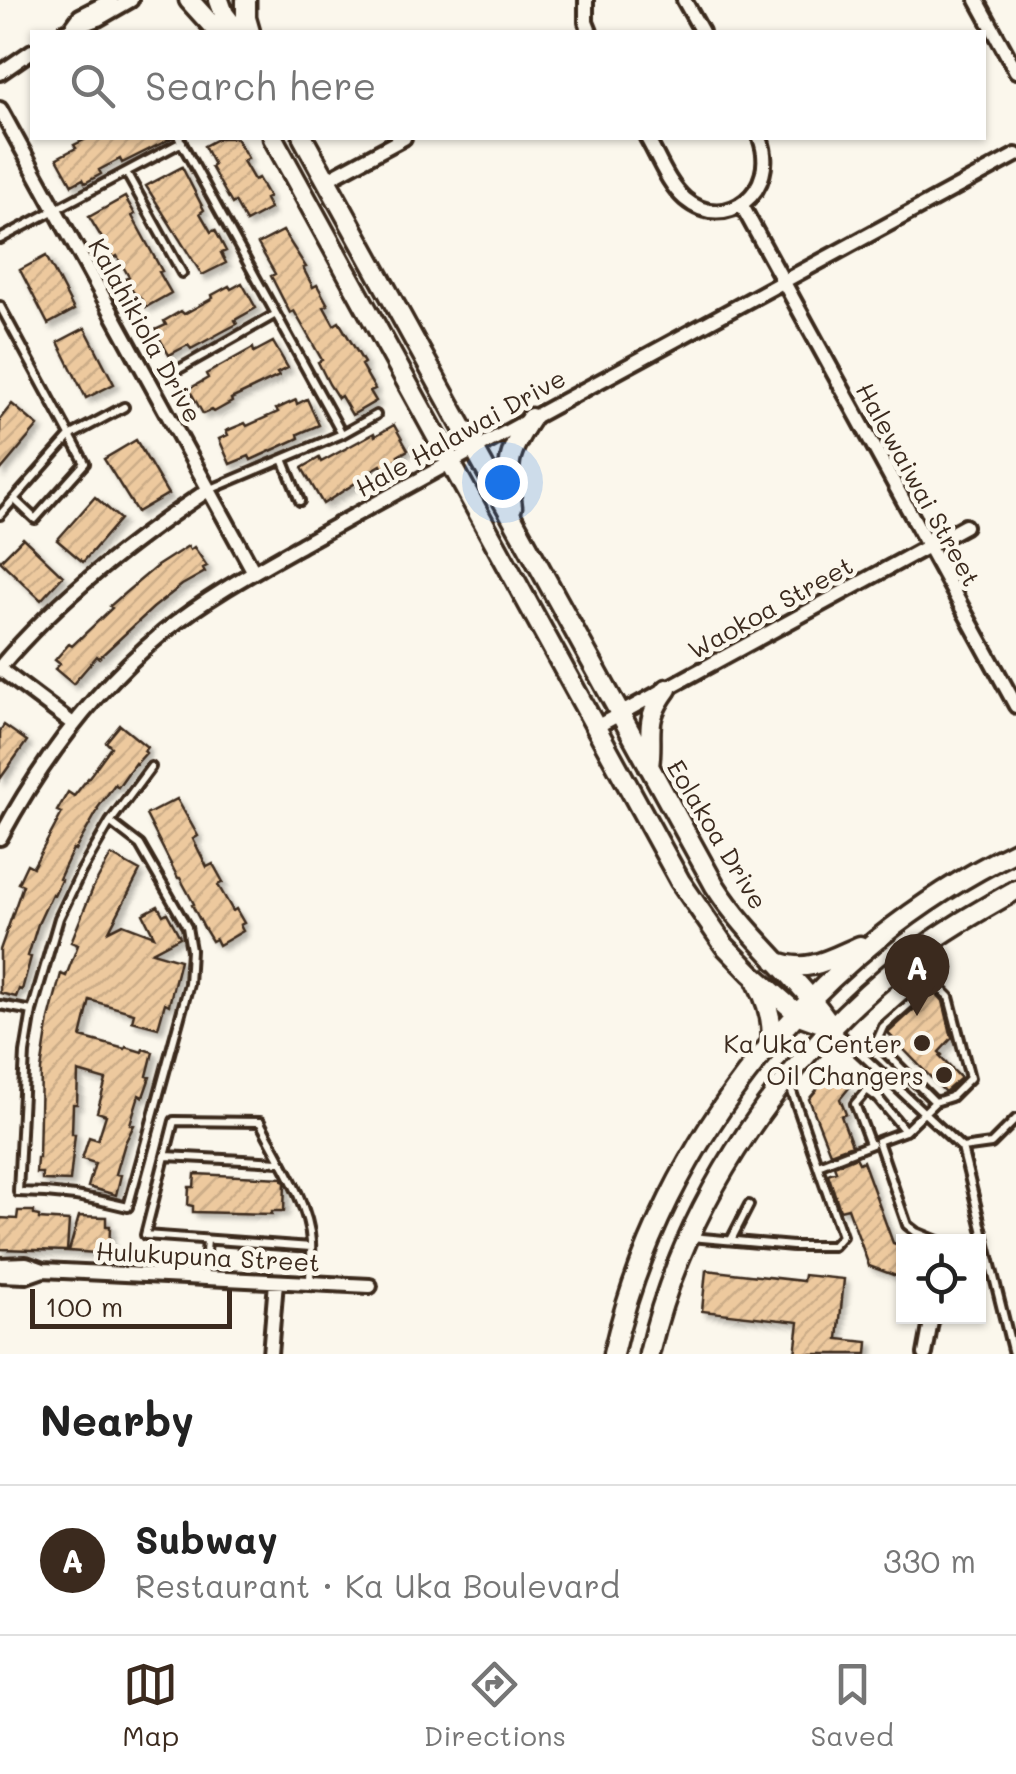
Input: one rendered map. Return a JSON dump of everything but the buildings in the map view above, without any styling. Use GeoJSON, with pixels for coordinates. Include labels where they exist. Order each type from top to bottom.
{"type":"FeatureCollection","features":[{"type":"Feature","properties":{"kind":"street"},"geometry":{"type":"LineString","coordinates":[[67,30],[80,16],[111,0]]}},
{"type":"Feature","properties":{"kind":"street"},"geometry":{"type":"LineString","coordinates":[[67,30],[98,20],[131,0]]}},
{"type":"Feature","properties":{"kind":"street"},"geometry":{"type":"LineString","coordinates":[[189,0],[216,30]]}},
{"type":"Feature","properties":{"kind":"street"},"geometry":{"type":"LineString","coordinates":[[219,0],[236,30]]}},
{"type":"Feature","properties":{"kind":"street"},"geometry":{"type":"LineString","coordinates":[[246,0],[250,30]]}},
{"type":"Feature","properties":{"kind":"street"},"geometry":{"type":"LineString","coordinates":[[586,0],[589,30]]}},
{"type":"Feature","properties":{"kind":"street"},"geometry":{"type":"LineString","coordinates":[[684,0],[701,30]]}},
{"type":"Feature","properties":{"kind":"street"},"geometry":{"type":"LineString","coordinates":[[978,0],[1016,71]]}},
{"type":"Feature","properties":{"kind":"street"},"geometry":{"type":"LineString","coordinates":[[0,72],[30,51]]}},
{"type":"Feature","properties":{"kind":"street","name":"Kalahikiola Drive"},"geometry":{"type":"LineString","coordinates":[[0,110],[254,572]]}},
{"type":"Feature","properties":{"kind":"street","name":"Eolakoa Drive"},"geometry":{"type":"LineString","coordinates":[[273,140],[680,880],[724,944],[752,973],[799,1015],[832,1027]]}},
{"type":"Feature","properties":{"kind":"street","name":"Eolakoa Drive"},"geometry":{"type":"LineString","coordinates":[[304,140],[722,898],[753,937],[814,999],[832,1027]]}},
{"type":"Feature","properties":{"kind":"street"},"geometry":{"type":"LineString","coordinates":[[289,168],[310,180],[326,180],[400,140]]}},
{"type":"Feature","properties":{"kind":"street"},"geometry":{"type":"LineString","coordinates":[[649,140],[684,198],[708,210],[741,204],[756,190],[766,166],[761,140]]}},
{"type":"Feature","properties":{"kind":"street","name":"Hale Halawai Drive"},"geometry":{"type":"LineString","coordinates":[[0,838],[73,724],[166,631],[254,572],[450,462],[1016,155]]}},
{"type":"Feature","properties":{"kind":"street"},"geometry":{"type":"LineString","coordinates":[[318,221],[317,199],[326,180]]}},
{"type":"Feature","properties":{"kind":"street","name":"Halewaiwai Street"},"geometry":{"type":"LineString","coordinates":[[741,204],[1016,706]]}},
{"type":"Feature","properties":{"kind":"street"},"geometry":{"type":"LineString","coordinates":[[515,523],[509,463],[514,445],[531,418]]}},
{"type":"Feature","properties":{"kind":"street"},"geometry":{"type":"LineString","coordinates":[[73,724],[0,668],[58,606],[125,548],[208,490]]}},
{"type":"Feature","properties":{"kind":"street","name":"Waokoa Street"},"geometry":{"type":"LineString","coordinates":[[596,727],[965,526]]}},
{"type":"Feature","properties":{"kind":"street"},"geometry":{"type":"LineString","coordinates":[[649,768],[650,718],[666,689]]}},
{"type":"Feature","properties":{"kind":"street"},"geometry":{"type":"LineString","coordinates":[[613,1354],[634,1281],[660,1217],[697,1148],[737,1086],[833,978],[883,936],[966,879],[1016,851]]}},
{"type":"Feature","properties":{"kind":"street"},"geometry":{"type":"LineString","coordinates":[[649,1354],[663,1304],[690,1236],[722,1171],[759,1114],[832,1027],[868,992],[913,955],[1016,890]]}},
{"type":"Feature","properties":{"kind":"street"},"geometry":{"type":"LineString","coordinates":[[774,960],[789,966],[810,966],[883,936]]}},
{"type":"Feature","properties":{"kind":"street"},"geometry":{"type":"LineString","coordinates":[[752,973],[770,1018],[771,1044]]}},
{"type":"Feature","properties":{"kind":"street","name":"Hulukupuna Street"},"geometry":{"type":"LineString","coordinates":[[0,1264],[26,1264],[44,1270],[370,1286]]}},
{"type":"Feature","properties":{"kind":"street","name":"Hulukupuna Street"},"geometry":{"type":"LineString","coordinates":[[0,1275],[26,1276],[44,1270]]}},
{"type":"Feature","properties":{"kind":"street"},"geometry":{"type":"LineString","coordinates":[[270,1354],[276,1282]]}},
{"type":"Feature","properties":{"kind":"street"},"geometry":{"type":"LineString","coordinates":[[925,1354],[931,1324]]}},
{"type":"Feature","properties":{"kind":"lane"},"geometry":{"type":"LineString","coordinates":[[0,239],[180,140],[342,434]]}},
{"type":"Feature","properties":{"kind":"lane"},"geometry":{"type":"LineString","coordinates":[[126,172],[182,273]]}},
{"type":"Feature","properties":{"kind":"lane"},"geometry":{"type":"LineString","coordinates":[[0,306],[85,463],[34,519],[14,500]]}},
{"type":"Feature","properties":{"kind":"lane"},"geometry":{"type":"LineString","coordinates":[[180,368],[276,314]]}},
{"type":"Feature","properties":{"kind":"lane"},"geometry":{"type":"LineString","coordinates":[[0,515],[70,436],[124,407]]}},
{"type":"Feature","properties":{"kind":"lane"},"geometry":{"type":"LineString","coordinates":[[208,490],[342,434],[376,415]]}},
{"type":"Feature","properties":{"kind":"lane"},"geometry":{"type":"LineString","coordinates":[[283,459],[300,502]]}},
{"type":"Feature","properties":{"kind":"lane"},"geometry":{"type":"LineString","coordinates":[[110,822],[140,845],[187,928],[191,950],[189,984],[128,1207],[90,1196],[18,1192],[25,1053],[32,1011],[59,918],[110,822],[151,766]]}},
{"type":"Feature","properties":{"kind":"lane"},"geometry":{"type":"LineString","coordinates":[[818,1164],[904,1131],[935,1102],[951,1097],[970,1078],[950,997],[934,982],[883,1027],[876,1043],[863,1056]]}},
{"type":"Feature","properties":{"kind":"lane"},"geometry":{"type":"LineString","coordinates":[[0,1006],[32,1011]]}},
{"type":"Feature","properties":{"kind":"lane"},"geometry":{"type":"LineString","coordinates":[[832,1027],[962,1148],[1013,1354]]}},
{"type":"Feature","properties":{"kind":"lane"},"geometry":{"type":"LineString","coordinates":[[876,1043],[935,1102]]}},
{"type":"Feature","properties":{"kind":"lane"},"geometry":{"type":"LineString","coordinates":[[690,1236],[833,1246],[842,1236],[788,1079]]}},
{"type":"Feature","properties":{"kind":"lane"},"geometry":{"type":"LineString","coordinates":[[904,1131],[867,1090],[855,1104],[907,1225],[924,1234]]}},
{"type":"Feature","properties":{"kind":"lane"},"geometry":{"type":"LineString","coordinates":[[962,1148],[991,1144],[1016,1120]]}},
{"type":"Feature","properties":{"kind":"lane"},"geometry":{"type":"LineString","coordinates":[[310,1284],[311,1247],[311,1238],[302,1205],[260,1122],[174,1121],[145,1235],[311,1247]]}},
{"type":"Feature","properties":{"kind":"lane"},"geometry":{"type":"LineString","coordinates":[[166,1156],[280,1162]]}},
{"type":"Feature","properties":{"kind":"lane"},"geometry":{"type":"LineString","coordinates":[[730,1240],[749,1205]]}},
{"type":"Feature","properties":{"kind":"lane"},"geometry":{"type":"LineString","coordinates":[[204,1278],[207,1240]]}},
{"type":"Feature","properties":{"kind":"place","name":"Subway"},"geometry":{"type":"Point","coordinates":[917,1016]}},
{"type":"Feature","properties":{"kind":"place","name":"Ka Uka Center"},"geometry":{"type":"Point","coordinates":[922,1043]}},
{"type":"Feature","properties":{"kind":"place","name":"Oil Changers"},"geometry":{"type":"Point","coordinates":[944,1075]}}]}
